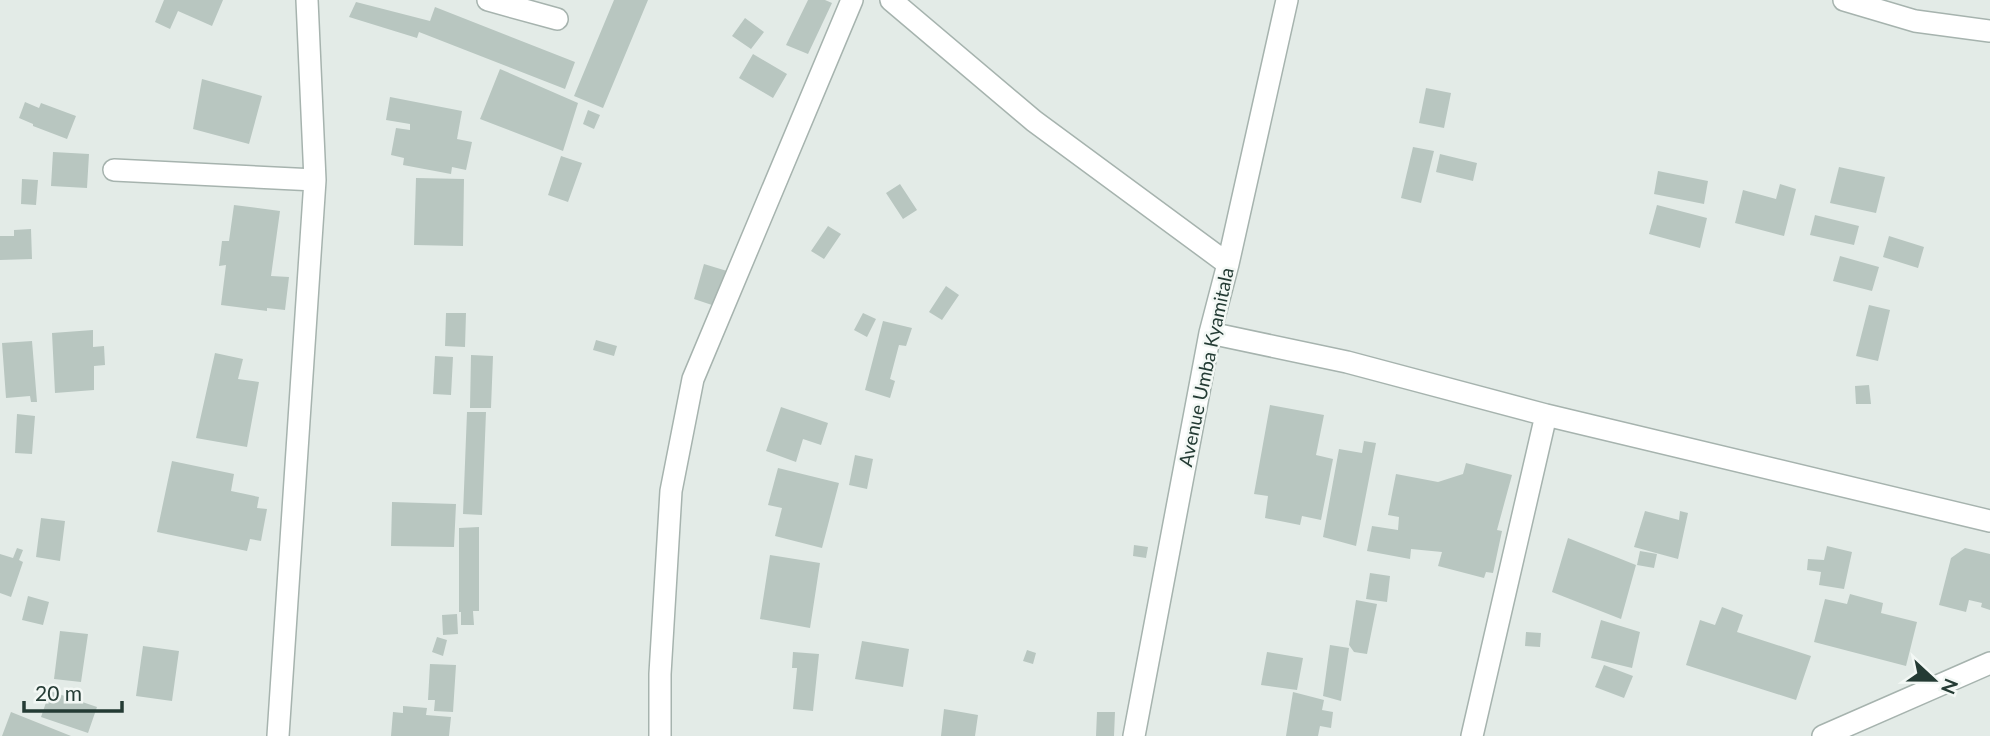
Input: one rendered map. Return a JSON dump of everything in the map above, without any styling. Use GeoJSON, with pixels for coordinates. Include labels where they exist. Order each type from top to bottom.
{"type":"FeatureCollection","features":[{"type":"Feature","properties":{"kind":"street"},"geometry":{"type":"LineString","coordinates":[[278,736],[315,180],[307,0]]}},
{"type":"Feature","properties":{"kind":"street"},"geometry":{"type":"LineString","coordinates":[[488,0],[557,19]]}},
{"type":"Feature","properties":{"kind":"street"},"geometry":{"type":"LineString","coordinates":[[660,736],[660,674],[671,491],[694,379],[852,0]]}},
{"type":"Feature","properties":{"kind":"street"},"geometry":{"type":"LineString","coordinates":[[891,0],[1034,121],[1228,264]]}},
{"type":"Feature","properties":{"kind":"street","name":"Avenue Umba Kyamitala"},"geometry":{"type":"LineString","coordinates":[[1134,736],[1210,333],[1287,0]]}},
{"type":"Feature","properties":{"kind":"street"},"geometry":{"type":"LineString","coordinates":[[1844,0],[1914,21],[1990,31]]}},
{"type":"Feature","properties":{"kind":"street"},"geometry":{"type":"LineString","coordinates":[[114,170],[315,180]]}},
{"type":"Feature","properties":{"kind":"street"},"geometry":{"type":"LineString","coordinates":[[1210,333],[1347,362],[1546,415],[1990,521]]}},
{"type":"Feature","properties":{"kind":"street"},"geometry":{"type":"LineString","coordinates":[[1472,736],[1546,415]]}},
{"type":"Feature","properties":{"kind":"street"},"geometry":{"type":"LineString","coordinates":[[1823,736],[1990,663]]}},
{"type":"Feature","properties":{"kind":"building"},"geometry":{"type":"Polygon","coordinates":[[[164,0],[223,0],[212,26],[178,11],[170,29],[155,22],[164,0]]]}},
{"type":"Feature","properties":{"kind":"building"},"geometry":{"type":"Polygon","coordinates":[[[614,0],[648,0],[603,108],[574,96],[614,0]]]}},
{"type":"Feature","properties":{"kind":"building"},"geometry":{"type":"Polygon","coordinates":[[[808,0],[825,0],[832,3],[808,54],[786,45],[808,0]]]}},
{"type":"Feature","properties":{"kind":"building"},"geometry":{"type":"Polygon","coordinates":[[[356,2],[430,21],[435,7],[575,62],[565,89],[419,32],[417,38],[349,17],[356,2]]]}},
{"type":"Feature","properties":{"kind":"building"},"geometry":{"type":"Polygon","coordinates":[[[745,18],[764,32],[751,49],[732,36],[745,18]]]}},
{"type":"Feature","properties":{"kind":"building"},"geometry":{"type":"Polygon","coordinates":[[[753,54],[787,74],[773,98],[739,78],[753,54]]]}},
{"type":"Feature","properties":{"kind":"building"},"geometry":{"type":"Polygon","coordinates":[[[500,69],[578,103],[563,151],[480,119],[500,69]]]}},
{"type":"Feature","properties":{"kind":"building"},"geometry":{"type":"Polygon","coordinates":[[[202,79],[262,96],[249,144],[193,129],[202,79]]]}},
{"type":"Feature","properties":{"kind":"building"},"geometry":{"type":"Polygon","coordinates":[[[1426,88],[1451,93],[1444,128],[1419,123],[1426,88]]]}},
{"type":"Feature","properties":{"kind":"building"},"geometry":{"type":"Polygon","coordinates":[[[390,97],[462,111],[457,139],[472,142],[466,170],[452,167],[451,174],[403,165],[404,158],[391,155],[396,128],[410,130],[410,124],[386,120],[390,97]]]}},
{"type":"Feature","properties":{"kind":"building"},"geometry":{"type":"Polygon","coordinates":[[[25,102],[39,108],[41,103],[76,116],[67,139],[19,118],[25,102]]]}},
{"type":"Feature","properties":{"kind":"building"},"geometry":{"type":"Polygon","coordinates":[[[588,110],[600,115],[594,129],[583,124],[588,110]]]}},
{"type":"Feature","properties":{"kind":"building"},"geometry":{"type":"Polygon","coordinates":[[[1413,147],[1434,151],[1421,203],[1401,198],[1413,147]]]}},
{"type":"Feature","properties":{"kind":"building"},"geometry":{"type":"Polygon","coordinates":[[[53,152],[89,154],[87,188],[51,186],[53,152]]]}},
{"type":"Feature","properties":{"kind":"building"},"geometry":{"type":"Polygon","coordinates":[[[1440,154],[1477,163],[1473,181],[1436,172],[1440,154]]]}},
{"type":"Feature","properties":{"kind":"building"},"geometry":{"type":"Polygon","coordinates":[[[561,156],[582,163],[568,202],[548,195],[561,156]]]}},
{"type":"Feature","properties":{"kind":"building"},"geometry":{"type":"Polygon","coordinates":[[[1839,167],[1885,177],[1876,213],[1830,203],[1839,167]]]}},
{"type":"Feature","properties":{"kind":"building"},"geometry":{"type":"Polygon","coordinates":[[[1658,171],[1708,181],[1704,204],[1654,194],[1658,171]]]}},
{"type":"Feature","properties":{"kind":"building"},"geometry":{"type":"Polygon","coordinates":[[[416,178],[464,179],[463,246],[414,245],[416,178]]]}},
{"type":"Feature","properties":{"kind":"building"},"geometry":{"type":"Polygon","coordinates":[[[22,179],[38,180],[36,205],[21,204],[22,179]]]}},
{"type":"Feature","properties":{"kind":"building"},"geometry":{"type":"Polygon","coordinates":[[[900,184],[917,210],[903,219],[886,193],[900,184]]]}},
{"type":"Feature","properties":{"kind":"building"},"geometry":{"type":"Polygon","coordinates":[[[1780,184],[1796,189],[1784,236],[1735,223],[1743,190],[1776,199],[1780,184]]]}},
{"type":"Feature","properties":{"kind":"building"},"geometry":{"type":"Polygon","coordinates":[[[234,205],[280,211],[271,276],[289,277],[285,310],[267,308],[267,311],[221,305],[226,265],[219,266],[222,241],[229,241],[234,205]]]}},
{"type":"Feature","properties":{"kind":"building"},"geometry":{"type":"Polygon","coordinates":[[[1657,205],[1707,218],[1700,248],[1649,234],[1657,205]]]}},
{"type":"Feature","properties":{"kind":"building"},"geometry":{"type":"Polygon","coordinates":[[[1815,215],[1859,226],[1854,245],[1810,235],[1815,215]]]}},
{"type":"Feature","properties":{"kind":"building"},"geometry":{"type":"Polygon","coordinates":[[[828,226],[841,234],[824,259],[811,251],[828,226]]]}},
{"type":"Feature","properties":{"kind":"building"},"geometry":{"type":"Polygon","coordinates":[[[31,229],[32,259],[0,260],[0,236],[14,236],[14,230],[31,229]]]}},
{"type":"Feature","properties":{"kind":"building"},"geometry":{"type":"Polygon","coordinates":[[[1889,236],[1924,247],[1918,268],[1883,257],[1889,236]]]}},
{"type":"Feature","properties":{"kind":"building"},"geometry":{"type":"Polygon","coordinates":[[[1840,256],[1879,267],[1872,291],[1833,281],[1840,256]]]}},
{"type":"Feature","properties":{"kind":"building"},"geometry":{"type":"Polygon","coordinates":[[[704,264],[727,271],[715,306],[694,299],[704,264]]]}},
{"type":"Feature","properties":{"kind":"building"},"geometry":{"type":"Polygon","coordinates":[[[946,286],[959,295],[942,320],[929,312],[946,286]]]}},
{"type":"Feature","properties":{"kind":"building"},"geometry":{"type":"Polygon","coordinates":[[[1869,305],[1890,310],[1878,361],[1856,356],[1869,305]]]}},
{"type":"Feature","properties":{"kind":"building"},"geometry":{"type":"Polygon","coordinates":[[[446,313],[466,313],[465,347],[445,346],[446,313]]]}},
{"type":"Feature","properties":{"kind":"building"},"geometry":{"type":"Polygon","coordinates":[[[863,313],[876,319],[867,337],[854,330],[863,313]]]}},
{"type":"Feature","properties":{"kind":"building"},"geometry":{"type":"Polygon","coordinates":[[[883,321],[912,328],[906,346],[899,345],[890,379],[895,381],[890,398],[865,390],[883,321]]]}},
{"type":"Feature","properties":{"kind":"building"},"geometry":{"type":"Polygon","coordinates":[[[93,330],[93,347],[104,346],[105,365],[94,366],[94,390],[55,393],[52,333],[93,330]]]}},
{"type":"Feature","properties":{"kind":"building"},"geometry":{"type":"Polygon","coordinates":[[[596,340],[617,346],[614,356],[593,350],[596,340]]]}},
{"type":"Feature","properties":{"kind":"building"},"geometry":{"type":"Polygon","coordinates":[[[32,341],[37,402],[31,402],[30,396],[6,398],[2,343],[32,341]]]}},
{"type":"Feature","properties":{"kind":"building"},"geometry":{"type":"Polygon","coordinates":[[[215,353],[243,359],[238,379],[259,382],[247,447],[196,438],[215,353]]]}},
{"type":"Feature","properties":{"kind":"building"},"geometry":{"type":"Polygon","coordinates":[[[471,355],[493,356],[491,408],[470,408],[471,355]]]}},
{"type":"Feature","properties":{"kind":"building"},"geometry":{"type":"Polygon","coordinates":[[[435,356],[453,357],[451,395],[433,394],[435,356]]]}},
{"type":"Feature","properties":{"kind":"building"},"geometry":{"type":"Polygon","coordinates":[[[1869,385],[1871,404],[1856,404],[1855,386],[1869,385]]]}},
{"type":"Feature","properties":{"kind":"building"},"geometry":{"type":"Polygon","coordinates":[[[1270,405],[1324,415],[1316,455],[1333,459],[1321,520],[1302,516],[1300,525],[1265,518],[1268,496],[1254,494],[1270,405]]]}},
{"type":"Feature","properties":{"kind":"building"},"geometry":{"type":"Polygon","coordinates":[[[781,407],[828,423],[821,445],[803,439],[796,462],[766,451],[781,407]]]}},
{"type":"Feature","properties":{"kind":"building"},"geometry":{"type":"Polygon","coordinates":[[[467,412],[486,412],[482,515],[463,514],[467,412]]]}},
{"type":"Feature","properties":{"kind":"building"},"geometry":{"type":"Polygon","coordinates":[[[17,414],[35,416],[32,454],[15,453],[17,414]]]}},
{"type":"Feature","properties":{"kind":"building"},"geometry":{"type":"Polygon","coordinates":[[[1364,441],[1376,443],[1356,546],[1323,537],[1339,449],[1362,453],[1364,441]]]}},
{"type":"Feature","properties":{"kind":"building"},"geometry":{"type":"Polygon","coordinates":[[[855,455],[873,459],[867,489],[849,485],[855,455]]]}},
{"type":"Feature","properties":{"kind":"building"},"geometry":{"type":"Polygon","coordinates":[[[172,461],[234,474],[231,491],[259,497],[257,508],[267,509],[261,541],[250,539],[247,551],[157,532],[172,461]]]}},
{"type":"Feature","properties":{"kind":"building"},"geometry":{"type":"Polygon","coordinates":[[[1466,463],[1512,475],[1497,530],[1502,531],[1493,573],[1486,572],[1484,578],[1438,566],[1442,552],[1411,549],[1410,559],[1367,551],[1372,526],[1398,530],[1399,517],[1388,515],[1396,474],[1438,482],[1463,474],[1466,463]]]}},
{"type":"Feature","properties":{"kind":"building"},"geometry":{"type":"Polygon","coordinates":[[[778,468],[839,483],[822,548],[775,536],[782,508],[768,505],[778,468]]]}},
{"type":"Feature","properties":{"kind":"building"},"geometry":{"type":"Polygon","coordinates":[[[392,502],[456,504],[454,547],[391,546],[392,502]]]}},
{"type":"Feature","properties":{"kind":"building"},"geometry":{"type":"Polygon","coordinates":[[[1645,511],[1679,520],[1680,511],[1688,513],[1678,559],[1634,547],[1645,511]]]}},
{"type":"Feature","properties":{"kind":"building"},"geometry":{"type":"Polygon","coordinates":[[[41,518],[65,521],[60,561],[36,557],[41,518]]]}},
{"type":"Feature","properties":{"kind":"building"},"geometry":{"type":"Polygon","coordinates":[[[479,527],[479,611],[473,611],[474,625],[461,625],[459,528],[479,527]]]}},
{"type":"Feature","properties":{"kind":"building"},"geometry":{"type":"Polygon","coordinates":[[[1568,538],[1636,565],[1621,619],[1552,592],[1568,538]]]}},
{"type":"Feature","properties":{"kind":"building"},"geometry":{"type":"Polygon","coordinates":[[[1134,545],[1148,547],[1146,558],[1133,556],[1134,545]]]}},
{"type":"Feature","properties":{"kind":"building"},"geometry":{"type":"Polygon","coordinates":[[[1827,546],[1852,552],[1844,589],[1819,585],[1821,572],[1807,570],[1808,559],[1824,560],[1827,546]]]}},
{"type":"Feature","properties":{"kind":"building"},"geometry":{"type":"Polygon","coordinates":[[[17,548],[23,550],[19,560],[23,562],[11,597],[0,593],[0,554],[13,558],[17,548]]]}},
{"type":"Feature","properties":{"kind":"building"},"geometry":{"type":"Polygon","coordinates":[[[1965,548],[1990,554],[1990,610],[1981,607],[1982,603],[1969,600],[1966,612],[1939,605],[1951,558],[1965,548]]]}},
{"type":"Feature","properties":{"kind":"building"},"geometry":{"type":"Polygon","coordinates":[[[1640,551],[1657,554],[1654,568],[1637,565],[1640,551]]]}},
{"type":"Feature","properties":{"kind":"building"},"geometry":{"type":"Polygon","coordinates":[[[770,555],[820,563],[810,628],[760,619],[770,555]]]}},
{"type":"Feature","properties":{"kind":"building"},"geometry":{"type":"Polygon","coordinates":[[[1370,573],[1390,576],[1387,602],[1366,599],[1370,573]]]}},
{"type":"Feature","properties":{"kind":"building"},"geometry":{"type":"Polygon","coordinates":[[[1850,594],[1883,603],[1881,613],[1917,622],[1906,666],[1814,642],[1825,599],[1847,604],[1850,594]]]}},
{"type":"Feature","properties":{"kind":"building"},"geometry":{"type":"Polygon","coordinates":[[[28,596],[49,602],[43,625],[22,620],[28,596]]]}},
{"type":"Feature","properties":{"kind":"building"},"geometry":{"type":"Polygon","coordinates":[[[1356,600],[1377,604],[1367,654],[1354,652],[1349,645],[1356,600]]]}},
{"type":"Feature","properties":{"kind":"building"},"geometry":{"type":"Polygon","coordinates":[[[1722,607],[1743,615],[1737,632],[1811,656],[1796,700],[1686,665],[1700,620],[1715,625],[1722,607]]]}},
{"type":"Feature","properties":{"kind":"building"},"geometry":{"type":"Polygon","coordinates":[[[457,614],[458,634],[443,635],[442,615],[457,614]]]}},
{"type":"Feature","properties":{"kind":"building"},"geometry":{"type":"Polygon","coordinates":[[[1601,620],[1640,632],[1632,668],[1591,658],[1601,620]]]}},
{"type":"Feature","properties":{"kind":"building"},"geometry":{"type":"Polygon","coordinates":[[[60,631],[88,634],[81,682],[54,679],[60,631]]]}},
{"type":"Feature","properties":{"kind":"building"},"geometry":{"type":"Polygon","coordinates":[[[1526,632],[1541,633],[1540,647],[1525,646],[1526,632]]]}},
{"type":"Feature","properties":{"kind":"building"},"geometry":{"type":"Polygon","coordinates":[[[437,637],[447,640],[443,656],[432,652],[437,637]]]}},
{"type":"Feature","properties":{"kind":"building"},"geometry":{"type":"Polygon","coordinates":[[[862,641],[909,649],[903,687],[855,679],[862,641]]]}},
{"type":"Feature","properties":{"kind":"building"},"geometry":{"type":"Polygon","coordinates":[[[1330,645],[1349,648],[1341,701],[1323,696],[1330,645]]]}},
{"type":"Feature","properties":{"kind":"building"},"geometry":{"type":"Polygon","coordinates":[[[143,646],[179,651],[172,701],[136,696],[143,646]]]}},
{"type":"Feature","properties":{"kind":"building"},"geometry":{"type":"Polygon","coordinates":[[[1027,650],[1036,653],[1033,664],[1023,661],[1027,650]]]}},
{"type":"Feature","properties":{"kind":"building"},"geometry":{"type":"Polygon","coordinates":[[[793,652],[819,654],[813,711],[793,709],[797,668],[792,668],[793,652]]]}},
{"type":"Feature","properties":{"kind":"building"},"geometry":{"type":"Polygon","coordinates":[[[1267,652],[1303,658],[1297,690],[1261,685],[1267,652]]]}},
{"type":"Feature","properties":{"kind":"building"},"geometry":{"type":"Polygon","coordinates":[[[430,664],[456,665],[453,712],[434,711],[435,700],[428,700],[430,664]]]}},
{"type":"Feature","properties":{"kind":"building"},"geometry":{"type":"Polygon","coordinates":[[[1604,665],[1633,676],[1624,698],[1595,687],[1604,665]]]}},
{"type":"Feature","properties":{"kind":"building"},"geometry":{"type":"Polygon","coordinates":[[[50,691],[97,707],[88,733],[41,717],[50,691]]]}},
{"type":"Feature","properties":{"kind":"building"},"geometry":{"type":"Polygon","coordinates":[[[1293,692],[1324,700],[1322,710],[1333,712],[1331,728],[1320,726],[1318,736],[1286,736],[1293,692]]]}},
{"type":"Feature","properties":{"kind":"building"},"geometry":{"type":"Polygon","coordinates":[[[403,706],[427,708],[426,715],[451,717],[449,736],[391,736],[393,712],[403,713],[403,706]]]}},
{"type":"Feature","properties":{"kind":"building"},"geometry":{"type":"Polygon","coordinates":[[[944,709],[978,715],[975,736],[941,736],[944,709]]]}},
{"type":"Feature","properties":{"kind":"building"},"geometry":{"type":"Polygon","coordinates":[[[11,712],[71,736],[2,736],[11,712]]]}},
{"type":"Feature","properties":{"kind":"building"},"geometry":{"type":"Polygon","coordinates":[[[1097,712],[1115,712],[1114,736],[1096,736],[1097,712]]]}}]}
